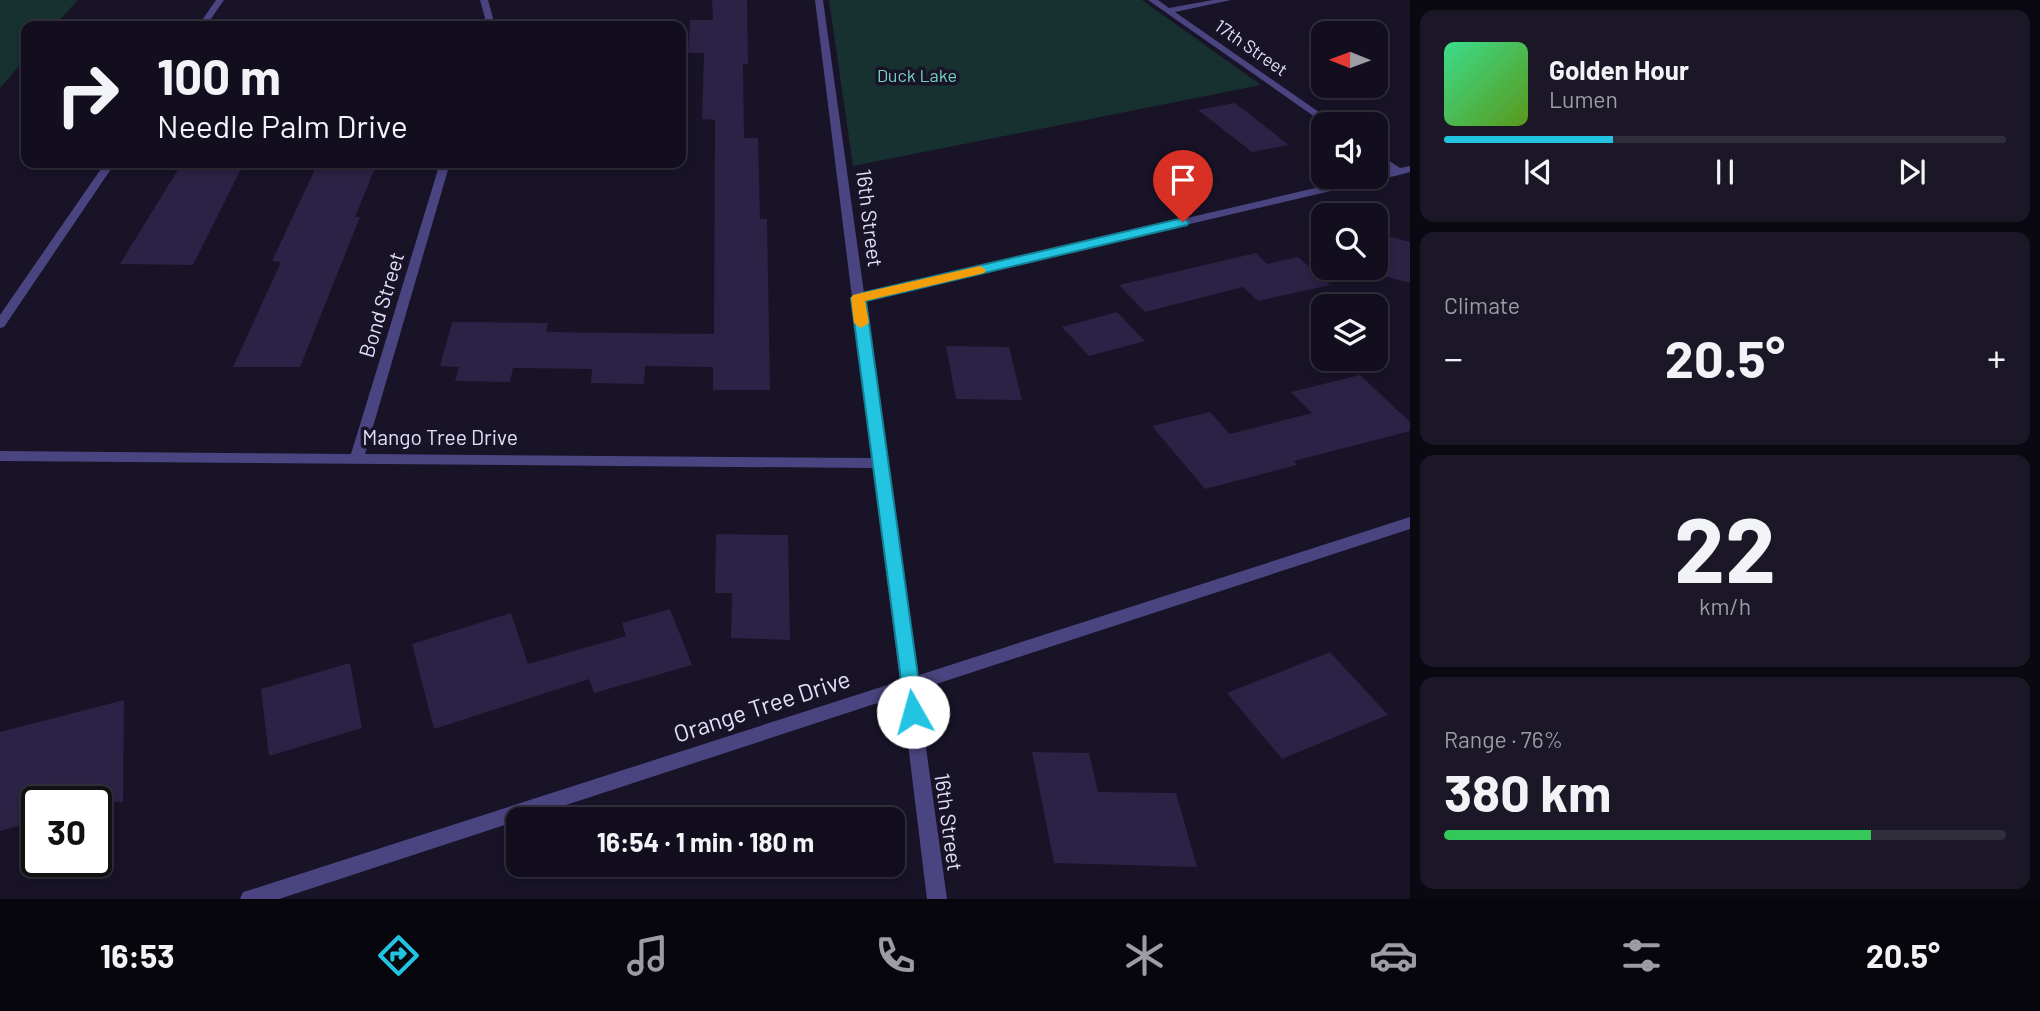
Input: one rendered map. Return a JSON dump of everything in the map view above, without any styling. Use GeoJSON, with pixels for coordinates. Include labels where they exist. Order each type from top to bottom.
{"type":"FeatureCollection","features":[{"type":"Feature","properties":{"kind":"street"},"geometry":{"type":"LineString","coordinates":[[205,21],[220,0]]}},
{"type":"Feature","properties":{"kind":"street"},"geometry":{"type":"LineString","coordinates":[[484,0],[488,21]]}},
{"type":"Feature","properties":{"kind":"street","name":"16th Street"},"geometry":{"type":"LineString","coordinates":[[819,0],[937,899]]}},
{"type":"Feature","properties":{"kind":"street","name":"17th Street"},"geometry":{"type":"LineString","coordinates":[[1152,0],[1314,112]]}},
{"type":"Feature","properties":{"kind":"street"},"geometry":{"type":"LineString","coordinates":[[1167,11],[1227,0]]}},
{"type":"Feature","properties":{"kind":"street"},"geometry":{"type":"LineString","coordinates":[[1388,161],[1404,170]]}},
{"type":"Feature","properties":{"kind":"street"},"geometry":{"type":"LineString","coordinates":[[0,324],[107,168]]}},
{"type":"Feature","properties":{"kind":"street","name":"Bond Street"},"geometry":{"type":"LineString","coordinates":[[356,458],[443,168]]}},
{"type":"Feature","properties":{"kind":"street"},"geometry":{"type":"LineString","coordinates":[[858,298],[1404,170]]}},
{"type":"Feature","properties":{"kind":"street","name":"Mango Tree Drive"},"geometry":{"type":"LineString","coordinates":[[0,456],[880,463]]}},
{"type":"Feature","properties":{"kind":"street","name":"Orange Tree Drive"},"geometry":{"type":"LineString","coordinates":[[250,899],[1410,523]]}},
{"type":"Feature","properties":{"kind":"green space"},"geometry":{"type":"Polygon","coordinates":[[[0,0],[78,0],[59,21],[21,21],[21,64],[0,88],[0,0]]]}},
{"type":"Feature","properties":{"kind":"green space","name":"Duck Lake"},"geometry":{"type":"Polygon","coordinates":[[[829,0],[1142,0],[1261,85],[853,166],[829,0]]]}},
{"type":"Feature","properties":{"kind":"building"},"geometry":{"type":"Polygon","coordinates":[[[712,0],[747,0],[748,64],[743,64],[744,138],[758,138],[760,219],[767,219],[770,390],[713,390],[713,367],[645,366],[644,384],[591,383],[592,369],[513,368],[510,382],[455,381],[459,367],[440,366],[452,322],[548,323],[546,332],[714,334],[715,120],[702,119],[704,53],[688,53],[690,20],[713,20],[712,0]]]}},
{"type":"Feature","properties":{"kind":"building"},"geometry":{"type":"Polygon","coordinates":[[[1235,103],[1289,145],[1252,152],[1198,110],[1235,103]]]}},
{"type":"Feature","properties":{"kind":"building"},"geometry":{"type":"Polygon","coordinates":[[[179,168],[242,168],[193,265],[120,264],[179,168]]]}},
{"type":"Feature","properties":{"kind":"building"},"geometry":{"type":"Polygon","coordinates":[[[316,168],[375,168],[355,217],[360,217],[300,367],[233,367],[281,262],[272,261],[316,168]]]}},
{"type":"Feature","properties":{"kind":"building"},"geometry":{"type":"Polygon","coordinates":[[[1388,236],[1410,242],[1410,283],[1388,277],[1388,236]]]}},
{"type":"Feature","properties":{"kind":"building"},"geometry":{"type":"Polygon","coordinates":[[[1256,253],[1267,264],[1298,257],[1311,268],[1311,280],[1324,280],[1330,285],[1258,301],[1243,287],[1145,312],[1119,285],[1256,253]]]}},
{"type":"Feature","properties":{"kind":"building"},"geometry":{"type":"Polygon","coordinates":[[[1117,312],[1145,341],[1089,356],[1062,327],[1117,312]]]}},
{"type":"Feature","properties":{"kind":"building"},"geometry":{"type":"Polygon","coordinates":[[[946,346],[1009,347],[1022,400],[956,399],[946,346]]]}},
{"type":"Feature","properties":{"kind":"building"},"geometry":{"type":"Polygon","coordinates":[[[1360,375],[1410,422],[1410,431],[1294,461],[1297,465],[1205,489],[1152,426],[1210,412],[1230,434],[1312,413],[1291,392],[1360,375]]]}},
{"type":"Feature","properties":{"kind":"building"},"geometry":{"type":"Polygon","coordinates":[[[716,534],[788,535],[790,640],[731,638],[732,593],[715,593],[716,534]]]}},
{"type":"Feature","properties":{"kind":"building"},"geometry":{"type":"Polygon","coordinates":[[[670,609],[692,665],[594,693],[589,679],[434,729],[412,644],[511,613],[528,664],[626,636],[622,623],[670,609]]]}},
{"type":"Feature","properties":{"kind":"building"},"geometry":{"type":"Polygon","coordinates":[[[1330,652],[1388,715],[1282,759],[1227,693],[1330,652]]]}},
{"type":"Feature","properties":{"kind":"building"},"geometry":{"type":"Polygon","coordinates":[[[350,663],[362,728],[269,756],[261,689],[350,663]]]}},
{"type":"Feature","properties":{"kind":"building"},"geometry":{"type":"Polygon","coordinates":[[[124,700],[123,802],[112,802],[112,786],[21,786],[21,825],[0,831],[0,732],[124,700]]]}},
{"type":"Feature","properties":{"kind":"building"},"geometry":{"type":"Polygon","coordinates":[[[1032,752],[1089,753],[1098,792],[1176,793],[1197,867],[1054,863],[1032,752]]]}},
{"type":"Feature","properties":{"kind":"slow traffic"},"geometry":{"type":"LineString","coordinates":[[861,323],[858,298],[980,270]]}},
{"type":"Feature","properties":{"kind":"route"},"geometry":{"type":"LineString","coordinates":[[913,712],[858,298],[1183,222]]}}]}
